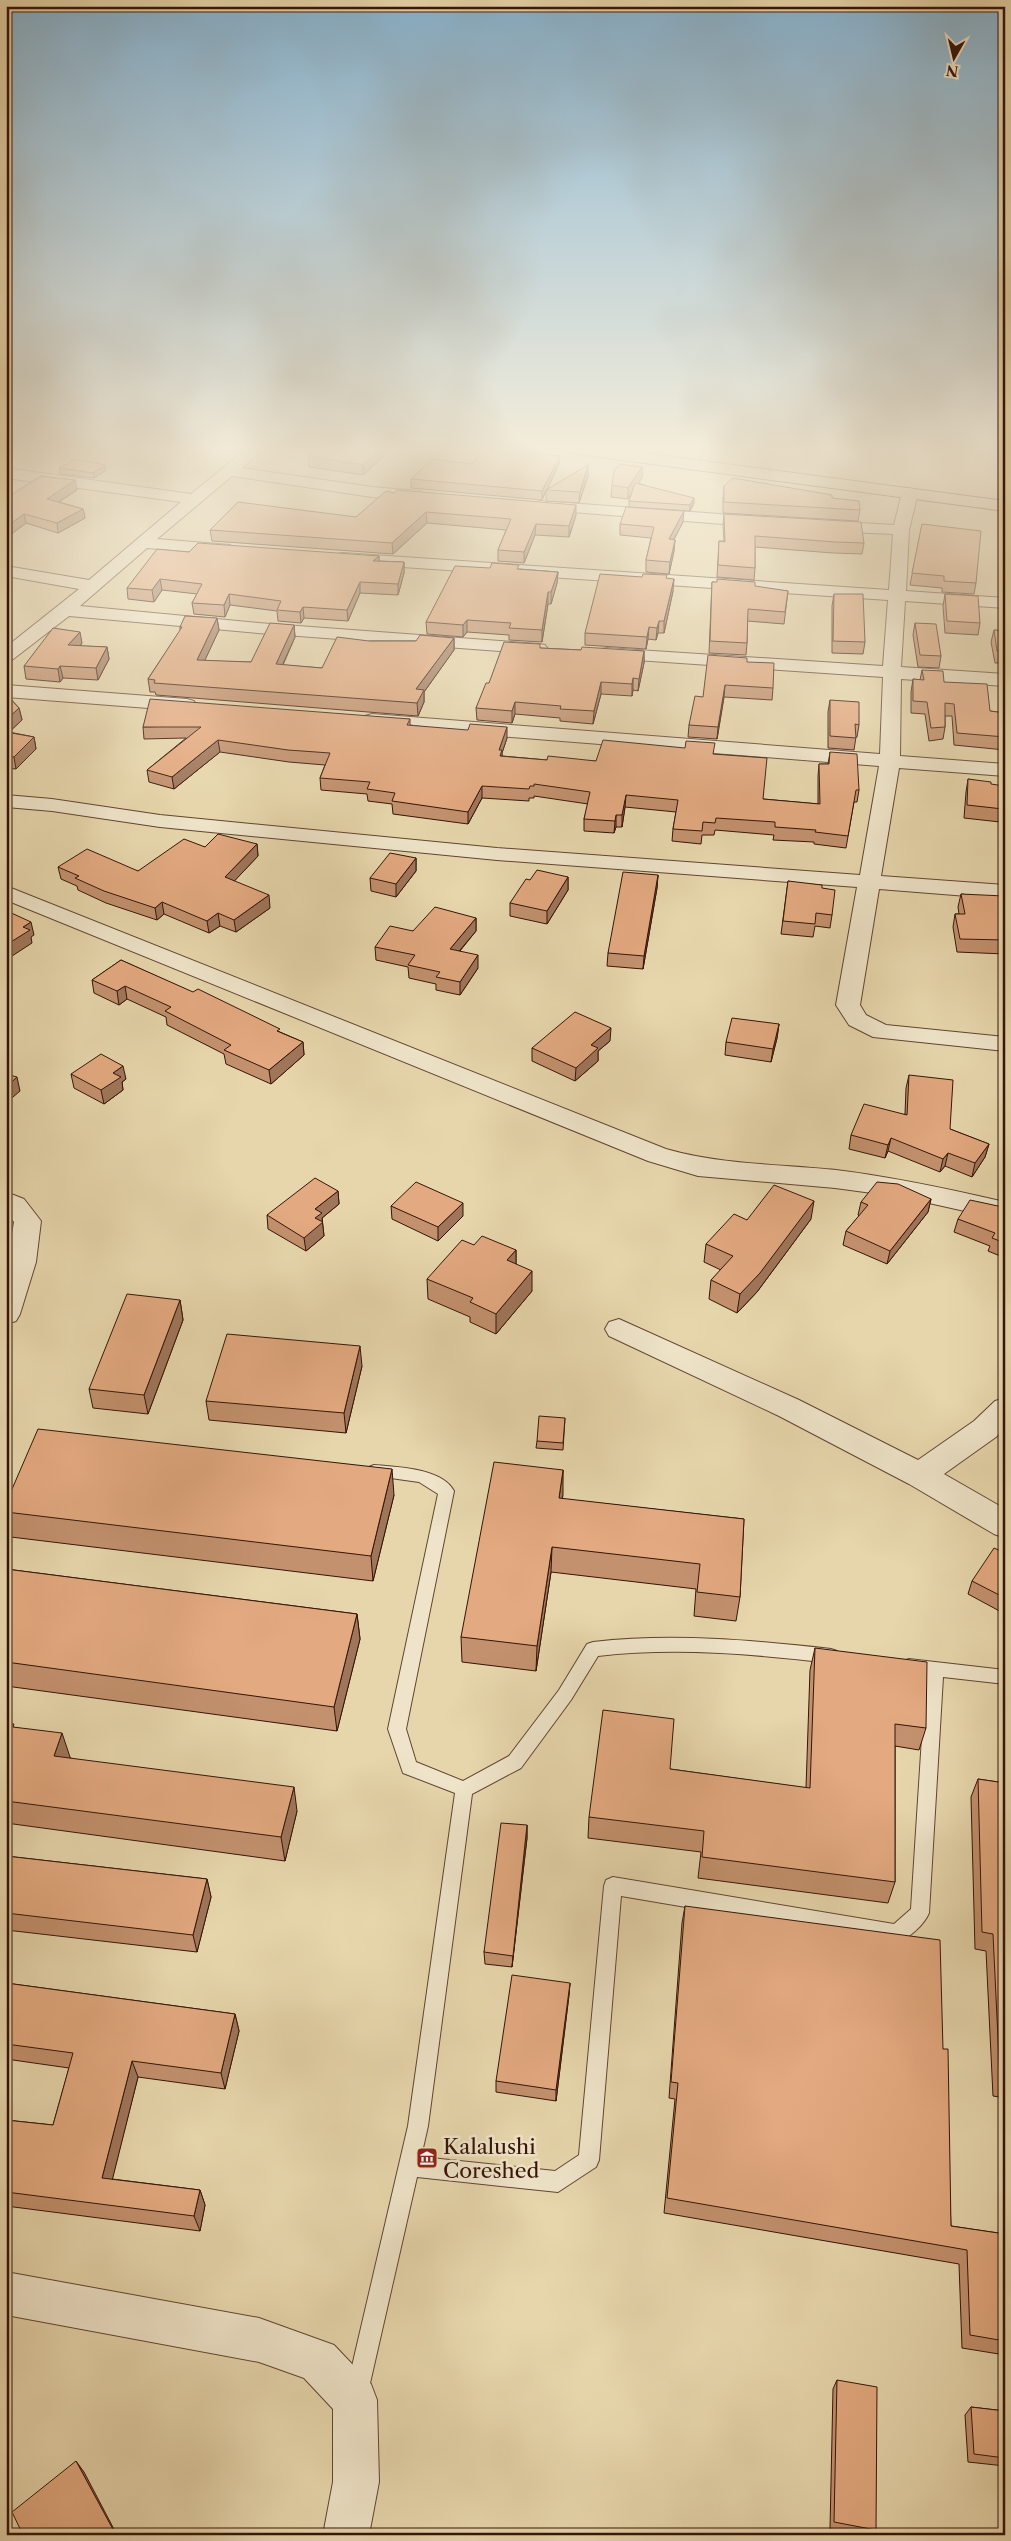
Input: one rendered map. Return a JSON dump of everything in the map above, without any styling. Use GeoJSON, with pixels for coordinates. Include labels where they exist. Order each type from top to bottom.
{"type":"FeatureCollection","features":[{"type":"Feature","properties":{"kind":"street"},"geometry":{"type":"LineString","coordinates":[[6,656],[65,610],[114,566]]}},
{"type":"Feature","properties":{"kind":"street"},"geometry":{"type":"LineString","coordinates":[[443,566],[688,584],[1005,603]]}},
{"type":"Feature","properties":{"kind":"street"},"geometry":{"type":"LineString","coordinates":[[898,566],[892,672],[890,761],[848,1005],[857,1020],[881,1032],[1005,1044]]}},
{"type":"Feature","properties":{"kind":"street"},"geometry":{"type":"LineString","coordinates":[[6,571],[90,586]]}},
{"type":"Feature","properties":{"kind":"street"},"geometry":{"type":"LineString","coordinates":[[65,610],[258,628],[554,650]]}},
{"type":"Feature","properties":{"kind":"street"},"geometry":{"type":"LineString","coordinates":[[594,652],[1005,680]]}},
{"type":"Feature","properties":{"kind":"street"},"geometry":{"type":"LineString","coordinates":[[6,691],[205,706]]}},
{"type":"Feature","properties":{"kind":"street"},"geometry":{"type":"LineString","coordinates":[[354,718],[1005,770]]}},
{"type":"Feature","properties":{"kind":"street"},"geometry":{"type":"LineString","coordinates":[[6,801],[52,805],[160,821],[497,854],[1005,892]]}},
{"type":"Feature","properties":{"kind":"street"},"geometry":{"type":"LineString","coordinates":[[6,892],[658,1155],[698,1167],[836,1179],[902,1188],[1005,1211]]}},
{"type":"Feature","properties":{"kind":"street"},"geometry":{"type":"LineString","coordinates":[[6,1201],[15,1205],[28,1221],[22,1262],[6,1314]]}},
{"type":"Feature","properties":{"kind":"street"},"geometry":{"type":"LineString","coordinates":[[620,1329],[790,1408],[920,1474],[1005,1526]]}},
{"type":"Feature","properties":{"kind":"street"},"geometry":{"type":"LineString","coordinates":[[920,1474],[984,1429],[1005,1409]]}},
{"type":"Feature","properties":{"kind":"street"},"geometry":{"type":"LineString","coordinates":[[6,2293],[259,2340],[318,2361],[355,2400],[356,2482],[346,2535]]}},
{"type":"Feature","properties":{"kind":"lane"},"geometry":{"type":"LineString","coordinates":[[354,1468],[422,1476],[446,1490],[397,1729],[409,1767],[464,1790]]}},
{"type":"Feature","properties":{"kind":"lane"},"geometry":{"type":"LineString","coordinates":[[464,1790],[515,1762],[565,1695],[593,1649],[630,1644],[744,1646],[849,1658]]}},
{"type":"Feature","properties":{"kind":"lane"},"geometry":{"type":"LineString","coordinates":[[887,1663],[1005,1677]]}},
{"type":"Feature","properties":{"kind":"lane"},"geometry":{"type":"LineString","coordinates":[[408,2166],[558,2182],[589,2160],[613,1886],[897,1934],[920,1912],[935,1668]]}},
{"type":"Feature","properties":{"kind":"lane"},"geometry":{"type":"LineString","coordinates":[[355,2400],[418,2126],[464,1790]]}},
{"type":"Feature","properties":{"kind":"building"},"geometry":{"type":"Polygon","coordinates":[[[144,566],[403,566],[398,584],[360,582],[347,610],[303,607],[300,612],[277,610],[281,601],[229,594],[224,605],[192,603],[202,584],[160,579],[152,590],[127,588],[144,566]]]}},
{"type":"Feature","properties":{"kind":"building"},"geometry":{"type":"Polygon","coordinates":[[[455,566],[490,568],[491,566],[519,566],[517,569],[558,572],[551,592],[548,592],[542,630],[509,628],[511,623],[467,620],[463,625],[426,622],[455,566]]]}},
{"type":"Feature","properties":{"kind":"building"},"geometry":{"type":"Polygon","coordinates":[[[725,566],[755,566],[755,568],[725,566]]]}},
{"type":"Feature","properties":{"kind":"building"},"geometry":{"type":"Polygon","coordinates":[[[914,566],[978,566],[976,583],[944,581],[944,576],[912,573],[914,566]]]}},
{"type":"Feature","properties":{"kind":"building"},"geometry":{"type":"Polygon","coordinates":[[[600,574],[642,577],[643,574],[667,575],[666,578],[674,579],[664,621],[659,621],[657,628],[649,627],[647,637],[585,633],[600,574]]]}},
{"type":"Feature","properties":{"kind":"building"},"geometry":{"type":"Polygon","coordinates":[[[717,579],[755,582],[755,586],[788,591],[785,612],[748,609],[747,643],[710,641],[712,582],[717,582],[717,579]]]}},
{"type":"Feature","properties":{"kind":"building"},"geometry":{"type":"Polygon","coordinates":[[[834,594],[863,594],[865,642],[833,641],[834,594]]]}},
{"type":"Feature","properties":{"kind":"building"},"geometry":{"type":"Polygon","coordinates":[[[945,594],[978,596],[980,623],[947,621],[945,594]]]}},
{"type":"Feature","properties":{"kind":"building"},"geometry":{"type":"Polygon","coordinates":[[[185,616],[217,618],[197,660],[251,662],[270,623],[294,625],[276,664],[322,668],[337,637],[369,641],[416,641],[420,635],[454,638],[416,689],[424,690],[417,703],[154,683],[155,680],[148,679],[182,627],[180,627],[185,616]]]}},
{"type":"Feature","properties":{"kind":"building"},"geometry":{"type":"Polygon","coordinates":[[[915,623],[936,624],[941,656],[920,655],[915,623]]]}},
{"type":"Feature","properties":{"kind":"building"},"geometry":{"type":"Polygon","coordinates":[[[53,628],[80,632],[68,645],[107,647],[96,668],[60,666],[58,669],[24,666],[53,628]]]}},
{"type":"Feature","properties":{"kind":"building"},"geometry":{"type":"Polygon","coordinates":[[[994,630],[1005,631],[1005,651],[997,651],[994,630]]]}},
{"type":"Feature","properties":{"kind":"building"},"geometry":{"type":"Polygon","coordinates":[[[504,642],[540,644],[540,648],[581,650],[582,647],[644,651],[639,679],[633,678],[632,684],[601,682],[594,711],[560,709],[561,706],[515,702],[512,711],[476,708],[486,683],[489,683],[504,642]]]}},
{"type":"Feature","properties":{"kind":"building"},"geometry":{"type":"Polygon","coordinates":[[[708,655],[747,658],[747,662],[774,663],[773,688],[725,685],[718,727],[689,725],[695,696],[703,697],[708,655]]]}},
{"type":"Feature","properties":{"kind":"building"},"geometry":{"type":"Polygon","coordinates":[[[922,670],[943,671],[944,682],[987,684],[990,711],[1005,713],[1005,737],[957,733],[954,704],[945,703],[945,727],[931,728],[927,702],[913,701],[913,679],[924,680],[922,670]]]}},
{"type":"Feature","properties":{"kind":"building"},"geometry":{"type":"Polygon","coordinates":[[[6,694],[19,708],[6,720],[6,694]]]}},
{"type":"Feature","properties":{"kind":"building"},"geometry":{"type":"Polygon","coordinates":[[[150,699],[410,719],[407,725],[468,730],[470,724],[507,727],[499,750],[502,750],[500,756],[547,760],[548,756],[596,761],[603,740],[685,748],[686,741],[715,743],[713,754],[767,758],[763,799],[820,804],[819,764],[829,764],[830,752],[857,754],[859,790],[856,790],[848,836],[815,832],[816,830],[775,827],[775,822],[716,818],[715,823],[703,822],[702,831],[673,829],[678,800],[626,795],[622,815],[616,815],[615,821],[584,819],[590,792],[534,784],[529,789],[482,786],[468,812],[392,801],[395,793],[367,789],[370,782],[320,778],[330,753],[288,750],[218,740],[172,777],[147,770],[201,727],[143,727],[150,699]]]}},
{"type":"Feature","properties":{"kind":"building"},"geometry":{"type":"Polygon","coordinates":[[[830,700],[859,702],[859,725],[855,724],[856,738],[830,736],[830,700]]]}},
{"type":"Feature","properties":{"kind":"building"},"geometry":{"type":"Polygon","coordinates":[[[6,732],[34,737],[14,757],[6,756],[6,732]]]}},
{"type":"Feature","properties":{"kind":"building"},"geometry":{"type":"Polygon","coordinates":[[[968,779],[1004,786],[1003,809],[967,805],[968,779]]]}},
{"type":"Feature","properties":{"kind":"building"},"geometry":{"type":"Polygon","coordinates":[[[218,834],[257,844],[225,877],[269,895],[234,920],[218,913],[207,921],[162,902],[155,908],[104,891],[75,878],[79,876],[58,867],[87,849],[138,871],[184,839],[205,847],[218,834]]]}},
{"type":"Feature","properties":{"kind":"building"},"geometry":{"type":"Polygon","coordinates":[[[390,853],[416,858],[396,884],[370,878],[390,853]]]}},
{"type":"Feature","properties":{"kind":"building"},"geometry":{"type":"Polygon","coordinates":[[[537,870],[568,877],[547,911],[510,903],[526,879],[530,880],[537,870]]]}},
{"type":"Feature","properties":{"kind":"building"},"geometry":{"type":"Polygon","coordinates":[[[623,872],[658,875],[644,956],[608,953],[623,872]]]}},
{"type":"Feature","properties":{"kind":"building"},"geometry":{"type":"Polygon","coordinates":[[[788,881],[822,885],[822,888],[835,890],[832,915],[816,913],[815,924],[783,921],[788,881]]]}},
{"type":"Feature","properties":{"kind":"building"},"geometry":{"type":"Polygon","coordinates":[[[961,894],[1004,896],[1005,940],[960,939],[955,914],[965,914],[961,894]]]}},
{"type":"Feature","properties":{"kind":"building"},"geometry":{"type":"Polygon","coordinates":[[[435,907],[476,918],[450,949],[478,955],[460,982],[436,977],[440,972],[408,965],[415,955],[375,947],[390,926],[413,931],[435,907]]]}},
{"type":"Feature","properties":{"kind":"building"},"geometry":{"type":"Polygon","coordinates":[[[6,912],[31,922],[23,927],[30,930],[6,945],[6,912]]]}},
{"type":"Feature","properties":{"kind":"building"},"geometry":{"type":"Polygon","coordinates":[[[121,960],[193,992],[198,989],[280,1029],[277,1031],[303,1042],[269,1070],[224,1050],[231,1045],[165,1011],[171,1007],[125,986],[117,991],[92,980],[121,960]]]}},
{"type":"Feature","properties":{"kind":"building"},"geometry":{"type":"Polygon","coordinates":[[[575,1012],[611,1028],[591,1045],[598,1048],[576,1068],[532,1048],[575,1012]]]}},
{"type":"Feature","properties":{"kind":"building"},"geometry":{"type":"Polygon","coordinates":[[[732,1018],[779,1024],[773,1049],[726,1042],[732,1018]]]}},
{"type":"Feature","properties":{"kind":"building"},"geometry":{"type":"Polygon","coordinates":[[[101,1054],[123,1066],[113,1073],[121,1077],[101,1090],[71,1074],[101,1054]]]}},
{"type":"Feature","properties":{"kind":"building"},"geometry":{"type":"Polygon","coordinates":[[[6,1074],[17,1077],[6,1087],[6,1074]]]}},
{"type":"Feature","properties":{"kind":"building"},"geometry":{"type":"Polygon","coordinates":[[[909,1075],[953,1080],[950,1129],[989,1144],[975,1163],[948,1153],[943,1159],[891,1138],[888,1145],[851,1135],[864,1104],[907,1115],[909,1075]]]}},
{"type":"Feature","properties":{"kind":"building"},"geometry":{"type":"Polygon","coordinates":[[[315,1178],[338,1191],[315,1209],[322,1213],[315,1218],[323,1222],[304,1238],[267,1215],[315,1178]]]}},
{"type":"Feature","properties":{"kind":"building"},"geometry":{"type":"Polygon","coordinates":[[[416,1182],[463,1203],[438,1227],[391,1206],[416,1182]]]}},
{"type":"Feature","properties":{"kind":"building"},"geometry":{"type":"Polygon","coordinates":[[[877,1182],[898,1184],[931,1199],[890,1251],[846,1231],[868,1205],[861,1202],[877,1182]]]}},
{"type":"Feature","properties":{"kind":"building"},"geometry":{"type":"Polygon","coordinates":[[[774,1185],[814,1201],[760,1273],[740,1294],[711,1280],[733,1256],[706,1244],[734,1214],[747,1220],[774,1185]]]}},
{"type":"Feature","properties":{"kind":"building"},"geometry":{"type":"Polygon","coordinates":[[[970,1200],[1005,1208],[1005,1243],[992,1238],[995,1233],[958,1219],[970,1200]]]}},
{"type":"Feature","properties":{"kind":"building"},"geometry":{"type":"Polygon","coordinates":[[[482,1236],[516,1250],[507,1260],[532,1271],[496,1314],[470,1302],[473,1298],[427,1279],[462,1240],[474,1245],[482,1236]]]}},
{"type":"Feature","properties":{"kind":"building"},"geometry":{"type":"Polygon","coordinates":[[[127,1294],[180,1300],[144,1395],[89,1389],[127,1294]]]}},
{"type":"Feature","properties":{"kind":"building"},"geometry":{"type":"Polygon","coordinates":[[[227,1334],[360,1346],[344,1413],[206,1401],[227,1334]]]}},
{"type":"Feature","properties":{"kind":"building"},"geometry":{"type":"Polygon","coordinates":[[[539,1416],[565,1418],[563,1443],[537,1441],[539,1416]]]}},
{"type":"Feature","properties":{"kind":"building"},"geometry":{"type":"Polygon","coordinates":[[[38,1429],[392,1469],[371,1556],[6,1512],[6,1503],[38,1429]]]}},
{"type":"Feature","properties":{"kind":"building"},"geometry":{"type":"Polygon","coordinates":[[[494,1462],[563,1470],[559,1498],[744,1519],[740,1597],[697,1592],[700,1564],[552,1547],[537,1646],[461,1637],[494,1462]]]}},
{"type":"Feature","properties":{"kind":"building"},"geometry":{"type":"Polygon","coordinates":[[[994,1548],[1005,1553],[1005,1598],[972,1581],[994,1548]]]}},
{"type":"Feature","properties":{"kind":"building"},"geometry":{"type":"Polygon","coordinates":[[[6,1569],[357,1614],[334,1707],[6,1662],[6,1569]]]}},
{"type":"Feature","properties":{"kind":"building"},"geometry":{"type":"Polygon","coordinates":[[[815,1648],[927,1662],[926,1728],[895,1724],[895,1882],[702,1857],[704,1831],[589,1817],[603,1710],[674,1719],[670,1769],[810,1788],[815,1648]]]}},
{"type":"Feature","properties":{"kind":"building"},"geometry":{"type":"Polygon","coordinates":[[[6,1723],[14,1724],[13,1727],[62,1733],[54,1756],[294,1787],[281,1837],[6,1801],[6,1723]]]}},
{"type":"Feature","properties":{"kind":"building"},"geometry":{"type":"Polygon","coordinates":[[[978,1779],[1005,1783],[1005,2081],[1000,2080],[993,1934],[982,1932],[978,1779]]]}},
{"type":"Feature","properties":{"kind":"building"},"geometry":{"type":"Polygon","coordinates":[[[501,1823],[527,1825],[513,1956],[484,1952],[501,1823]]]}},
{"type":"Feature","properties":{"kind":"building"},"geometry":{"type":"Polygon","coordinates":[[[6,1856],[207,1879],[193,1935],[6,1913],[6,1856]]]}},
{"type":"Feature","properties":{"kind":"building"},"geometry":{"type":"Polygon","coordinates":[[[685,1906],[940,1940],[943,2049],[948,2049],[951,2226],[1005,2234],[1005,2341],[970,2335],[967,2250],[667,2198],[678,2083],[671,2082],[685,1906]]]}},
{"type":"Feature","properties":{"kind":"building"},"geometry":{"type":"Polygon","coordinates":[[[512,1975],[570,1983],[556,2090],[496,2081],[512,1975]]]}},
{"type":"Feature","properties":{"kind":"building"},"geometry":{"type":"Polygon","coordinates":[[[6,1983],[235,2014],[221,2073],[132,2061],[102,2178],[200,2190],[194,2216],[6,2192],[6,2120],[53,2125],[73,2053],[6,2044],[6,1983]]]}},
{"type":"Feature","properties":{"kind":"building"},"geometry":{"type":"Polygon","coordinates":[[[837,2380],[877,2387],[876,2530],[834,2522],[837,2380]]]}},
{"type":"Feature","properties":{"kind":"building"},"geometry":{"type":"Polygon","coordinates":[[[971,2407],[1005,2411],[1005,2458],[974,2454],[971,2407]]]}},
{"type":"Feature","properties":{"kind":"building"},"geometry":{"type":"Polygon","coordinates":[[[76,2461],[116,2535],[23,2535],[12,2512],[76,2461]]]}},
{"type":"Feature","properties":{"kind":"place","name":"Kalalushi Coreshed"},"geometry":{"type":"Point","coordinates":[427,2158]}}]}
